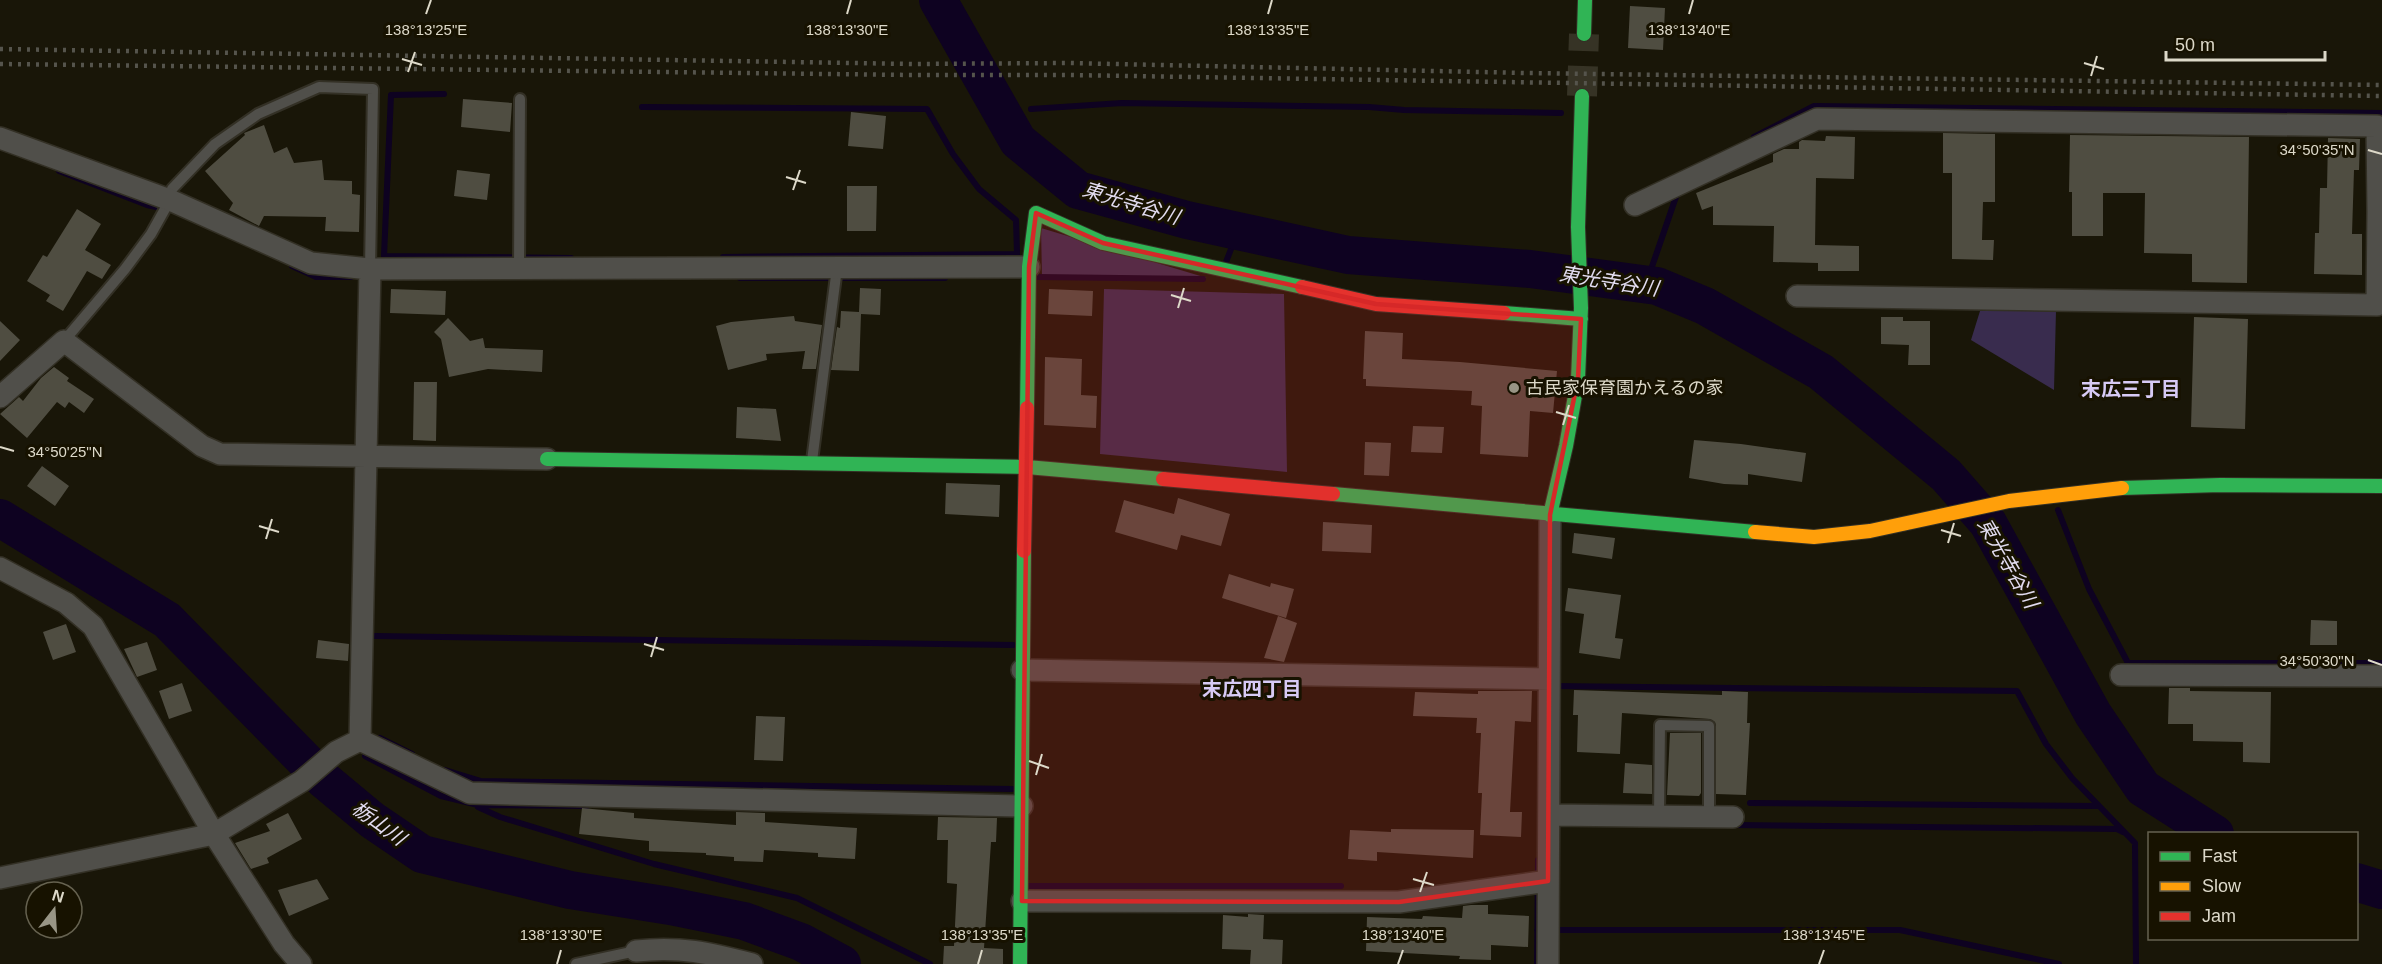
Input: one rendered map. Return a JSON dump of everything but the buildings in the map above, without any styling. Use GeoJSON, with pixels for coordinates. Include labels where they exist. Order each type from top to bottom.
{"type":"FeatureCollection","features":[{"type":"Feature","properties":{"kind":"street"},"geometry":{"type":"LineString","coordinates":[[1584,34],[1585,0]]}},
{"type":"Feature","properties":{"kind":"street"},"geometry":{"type":"LineString","coordinates":[[1548,964],[1550,515],[1578,379],[1581,313],[1578,227],[1582,96]]}},
{"type":"Feature","properties":{"kind":"street"},"geometry":{"type":"LineString","coordinates":[[1635,205],[1817,118],[2377,126],[2380,212],[2377,305],[1797,296]]}},
{"type":"Feature","properties":{"kind":"street"},"geometry":{"type":"LineString","coordinates":[[0,138],[170,200],[311,263],[370,269],[1029,267]]}},
{"type":"Feature","properties":{"kind":"street"},"geometry":{"type":"LineString","coordinates":[[1020,964],[1029,267],[1036,213],[1103,243],[1376,304],[1581,313]]}},
{"type":"Feature","properties":{"kind":"street"},"geometry":{"type":"LineString","coordinates":[[360,740],[370,269]]}},
{"type":"Feature","properties":{"kind":"street"},"geometry":{"type":"LineString","coordinates":[[0,398],[64,342],[202,447],[220,453],[1027,467],[1814,537],[1870,531],[2009,501],[2121,488],[2220,485],[2382,486]]}},
{"type":"Feature","properties":{"kind":"street"},"geometry":{"type":"LineString","coordinates":[[0,568],[66,603],[93,626],[214,834],[284,944],[301,964]]}},
{"type":"Feature","properties":{"kind":"street"},"geometry":{"type":"LineString","coordinates":[[1022,670],[1549,679]]}},
{"type":"Feature","properties":{"kind":"street"},"geometry":{"type":"LineString","coordinates":[[2121,675],[2382,676]]}},
{"type":"Feature","properties":{"kind":"street"},"geometry":{"type":"LineString","coordinates":[[0,878],[214,834],[302,781],[336,752],[360,740]]}},
{"type":"Feature","properties":{"kind":"street"},"geometry":{"type":"LineString","coordinates":[[360,740],[470,793],[1022,806]]}},
{"type":"Feature","properties":{"kind":"street"},"geometry":{"type":"LineString","coordinates":[[1549,815],[1733,817]]}},
{"type":"Feature","properties":{"kind":"street"},"geometry":{"type":"LineString","coordinates":[[1022,901],[1399,902],[1548,881]]}},
{"type":"Feature","properties":{"kind":"street"},"geometry":{"type":"LineString","coordinates":[[636,951],[670,948],[704,952],[752,964]]}},
{"type":"Feature","properties":{"kind":"lane"},"geometry":{"type":"LineString","coordinates":[[64,342],[151,234],[170,200],[172,189],[215,144],[258,114],[319,87],[374,89],[370,269]]}},
{"type":"Feature","properties":{"kind":"lane"},"geometry":{"type":"LineString","coordinates":[[519,269],[520,99]]}},
{"type":"Feature","properties":{"kind":"lane"},"geometry":{"type":"LineString","coordinates":[[812,464],[837,267]]}},
{"type":"Feature","properties":{"kind":"lane"},"geometry":{"type":"LineString","coordinates":[[1659,816],[1660,726],[1709,726],[1709,816]]}},
{"type":"Feature","properties":{"kind":"lane"},"geometry":{"type":"LineString","coordinates":[[576,964],[636,951]]}},
{"type":"Feature","properties":{"kind":"highlighted area"},"geometry":{"type":"Polygon","coordinates":[[[1036,213],[1103,243],[1376,304],[1581,319],[1578,379],[1550,515],[1548,881],[1399,902],[1022,901],[1029,267],[1036,213]]]}},
{"type":"Feature","properties":{"kind":"shaded area"},"geometry":{"type":"Polygon","coordinates":[[[1041,228],[1207,278],[1042,277],[1041,228]]]}},
{"type":"Feature","properties":{"kind":"shaded area"},"geometry":{"type":"Polygon","coordinates":[[[1104,289],[1284,294],[1287,472],[1100,454],[1104,289]]]}},
{"type":"Feature","properties":{"kind":"shaded area"},"geometry":{"type":"Polygon","coordinates":[[[1980,311],[2056,311],[2054,390],[1971,340],[1980,311]]]}},
{"type":"Feature","properties":{"kind":"waterway","name":"東光寺谷川"},"geometry":{"type":"LineString","coordinates":[[938,0],[1018,141],[1078,190],[1187,220],[1348,255],[1530,269],[1657,286],[1705,306],[1821,372],[1946,475],[1988,523],[2093,714],[2143,788],[2212,832]]}},
{"type":"Feature","properties":{"kind":"waterway"},"geometry":{"type":"LineString","coordinates":[[444,94],[391,95],[384,256],[571,258]]}},
{"type":"Feature","properties":{"kind":"waterway"},"geometry":{"type":"LineString","coordinates":[[1031,109],[1122,103],[1561,113]]}},
{"type":"Feature","properties":{"kind":"waterway"},"geometry":{"type":"LineString","coordinates":[[1754,137],[1814,106],[2382,113]]}},
{"type":"Feature","properties":{"kind":"waterway"},"geometry":{"type":"LineString","coordinates":[[642,107],[927,109],[953,154],[979,189],[1016,220],[1017,253]]}},
{"type":"Feature","properties":{"kind":"waterway"},"geometry":{"type":"LineString","coordinates":[[59,171],[147,205],[165,209]]}},
{"type":"Feature","properties":{"kind":"waterway"},"geometry":{"type":"LineString","coordinates":[[1646,284],[1678,191]]}},
{"type":"Feature","properties":{"kind":"waterway"},"geometry":{"type":"LineString","coordinates":[[1226,262],[1238,231]]}},
{"type":"Feature","properties":{"kind":"waterway"},"geometry":{"type":"LineString","coordinates":[[723,257],[1017,254]]}},
{"type":"Feature","properties":{"kind":"waterway"},"geometry":{"type":"LineString","coordinates":[[292,266],[316,277],[351,277]]}},
{"type":"Feature","properties":{"kind":"waterway"},"geometry":{"type":"LineString","coordinates":[[1037,277],[1203,279]]}},
{"type":"Feature","properties":{"kind":"waterway"},"geometry":{"type":"LineString","coordinates":[[740,278],[945,278]]}},
{"type":"Feature","properties":{"kind":"waterway"},"geometry":{"type":"LineString","coordinates":[[2058,510],[2089,589],[2128,663],[2382,663]]}},
{"type":"Feature","properties":{"kind":"waterway","name":"栃山川"},"geometry":{"type":"LineString","coordinates":[[0,518],[167,620],[324,780],[372,820],[422,854],[570,890],[744,921],[801,942],[842,964]]}},
{"type":"Feature","properties":{"kind":"waterway"},"geometry":{"type":"LineString","coordinates":[[375,636],[1013,645]]}},
{"type":"Feature","properties":{"kind":"waterway"},"geometry":{"type":"LineString","coordinates":[[1552,686],[2017,691],[2046,744],[2072,778],[2135,843],[2136,964]]}},
{"type":"Feature","properties":{"kind":"waterway"},"geometry":{"type":"LineString","coordinates":[[380,738],[412,754]]}},
{"type":"Feature","properties":{"kind":"waterway"},"geometry":{"type":"LineString","coordinates":[[365,756],[441,796],[478,805],[587,806]]}},
{"type":"Feature","properties":{"kind":"waterway"},"geometry":{"type":"LineString","coordinates":[[445,770],[481,781],[1012,789]]}},
{"type":"Feature","properties":{"kind":"waterway"},"geometry":{"type":"LineString","coordinates":[[1750,803],[2097,806]]}},
{"type":"Feature","properties":{"kind":"waterway"},"geometry":{"type":"LineString","coordinates":[[478,807],[500,817],[654,864],[797,898],[930,964]]}},
{"type":"Feature","properties":{"kind":"waterway"},"geometry":{"type":"LineString","coordinates":[[1732,825],[2117,829],[2123,832]]}},
{"type":"Feature","properties":{"kind":"waterway"},"geometry":{"type":"LineString","coordinates":[[1537,964],[1538,860]]}},
{"type":"Feature","properties":{"kind":"waterway","name":"東光寺谷川"},"geometry":{"type":"LineString","coordinates":[[2358,883],[2382,890]]}},
{"type":"Feature","properties":{"kind":"waterway"},"geometry":{"type":"LineString","coordinates":[[1028,886],[1341,886]]}},
{"type":"Feature","properties":{"kind":"waterway"},"geometry":{"type":"LineString","coordinates":[[1537,930],[1900,930],[2059,964]]}},
{"type":"Feature","properties":{"kind":"tunnel"},"geometry":{"type":"LineString","coordinates":[[1582,96],[1584,34]]}},
{"type":"Feature","properties":{"kind":"railway"},"geometry":{"type":"LineString","coordinates":[[0,49],[913,64],[1069,63],[1526,73],[2382,85]]}},
{"type":"Feature","properties":{"kind":"railway"},"geometry":{"type":"LineString","coordinates":[[0,64],[1068,75],[2382,96]]}},
{"type":"Feature","properties":{"kind":"traffic: fast"},"geometry":{"type":"LineString","coordinates":[[1584,34],[1585,0]]}},
{"type":"Feature","properties":{"kind":"traffic: fast"},"geometry":{"type":"LineString","coordinates":[[1550,515],[1578,379],[1581,308],[1578,227],[1582,96]]}},
{"type":"Feature","properties":{"kind":"traffic: fast"},"geometry":{"type":"LineString","coordinates":[[1027,408],[1029,267],[1036,213],[1103,243],[1302,287]]}},
{"type":"Feature","properties":{"kind":"traffic: fast"},"geometry":{"type":"LineString","coordinates":[[1504,313],[1581,319]]}},
{"type":"Feature","properties":{"kind":"traffic: fast"},"geometry":{"type":"LineString","coordinates":[[547,459],[1027,467],[1163,479]]}},
{"type":"Feature","properties":{"kind":"traffic: fast"},"geometry":{"type":"LineString","coordinates":[[2122,488],[2220,485],[2382,486]]}},
{"type":"Feature","properties":{"kind":"traffic: fast"},"geometry":{"type":"LineString","coordinates":[[1333,494],[1755,532]]}},
{"type":"Feature","properties":{"kind":"traffic: fast"},"geometry":{"type":"LineString","coordinates":[[1020,964],[1024,551]]}},
{"type":"Feature","properties":{"kind":"traffic: slow"},"geometry":{"type":"LineString","coordinates":[[1755,532],[1814,537],[1870,531],[2009,501],[2122,488]]}},
{"type":"Feature","properties":{"kind":"traffic: jam"},"geometry":{"type":"LineString","coordinates":[[1302,287],[1376,304],[1504,313]]}},
{"type":"Feature","properties":{"kind":"traffic: jam"},"geometry":{"type":"LineString","coordinates":[[1024,551],[1027,408]]}},
{"type":"Feature","properties":{"kind":"traffic: jam"},"geometry":{"type":"LineString","coordinates":[[1163,479],[1333,494]]}},
{"type":"Feature","properties":{"kind":"place","name":"古民家保育園かえるの家"},"geometry":{"type":"Point","coordinates":[1514,388]}},
{"type":"Feature","properties":{"kind":"district","name":"末広三丁目"},"geometry":{"type":"Point","coordinates":[2131,389]}},
{"type":"Feature","properties":{"kind":"district","name":"末広四丁目"},"geometry":{"type":"Point","coordinates":[1252,689]}}]}
